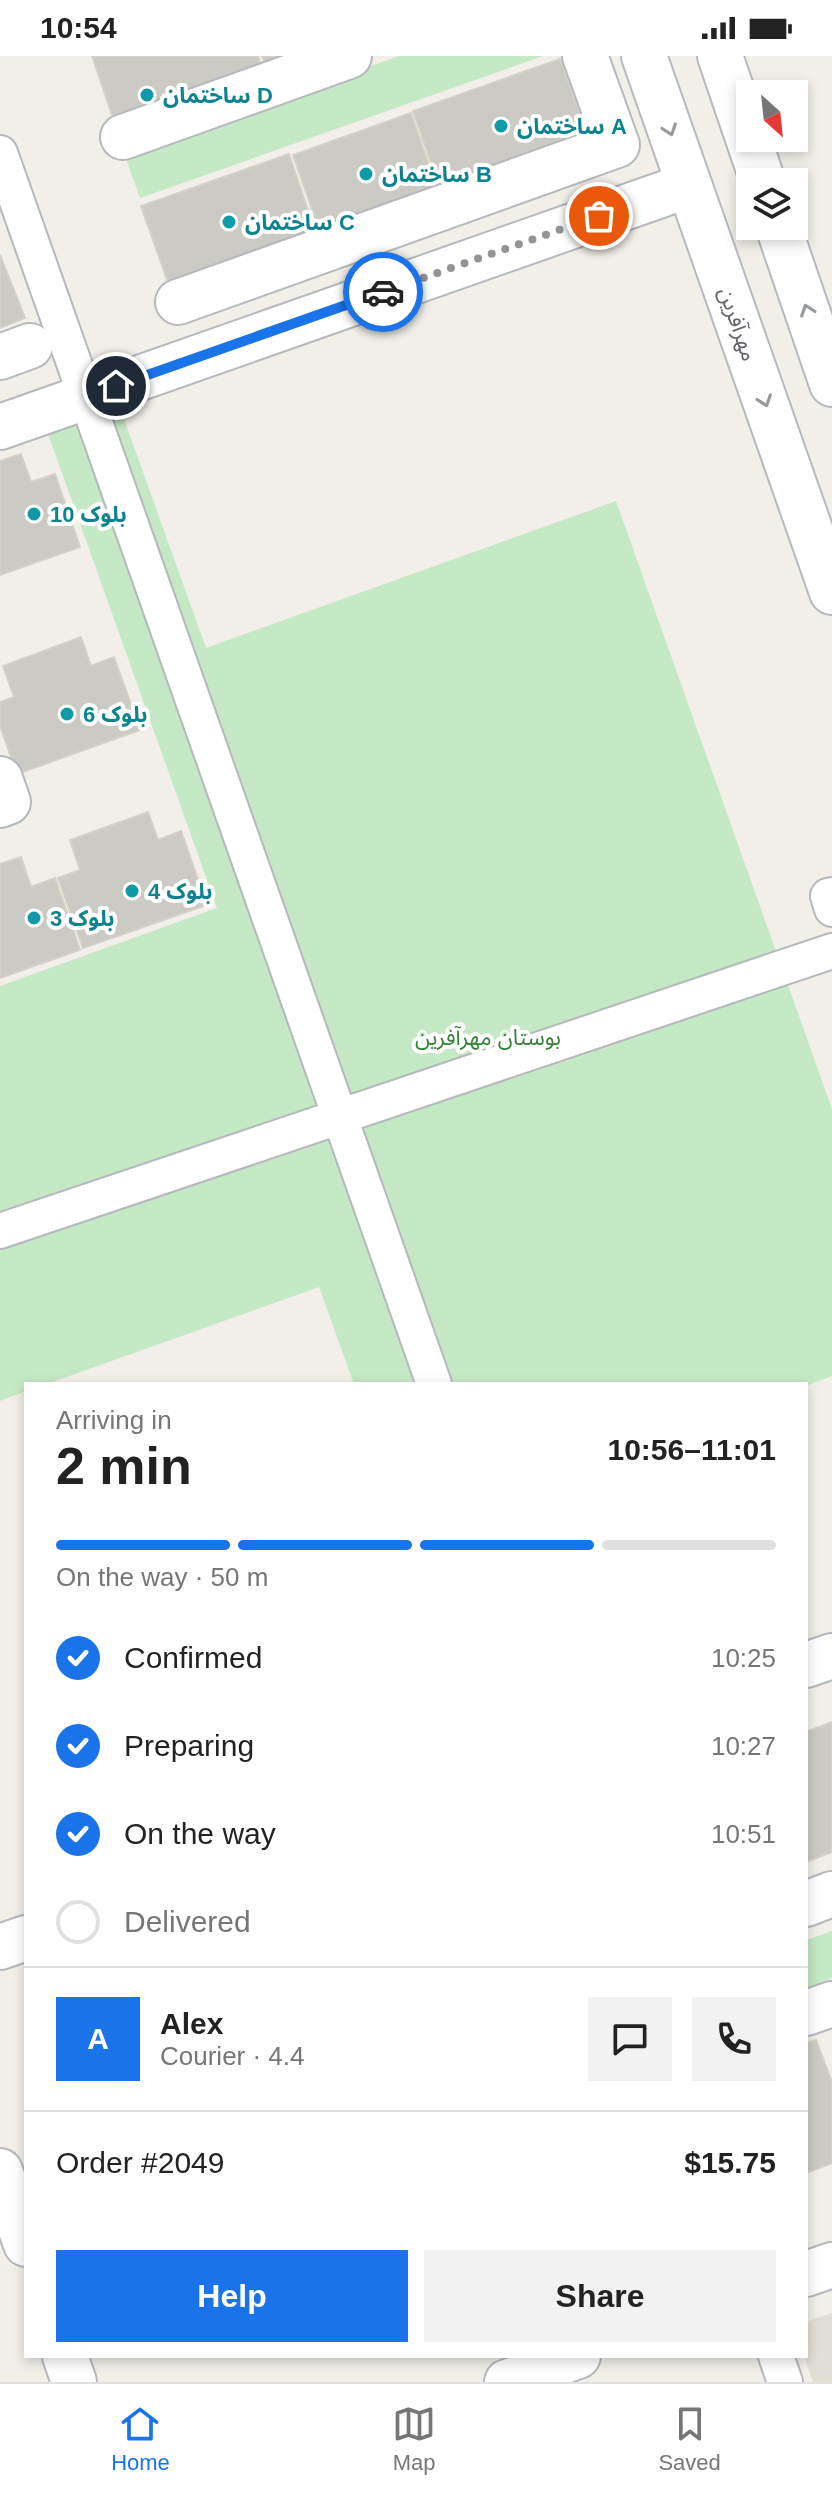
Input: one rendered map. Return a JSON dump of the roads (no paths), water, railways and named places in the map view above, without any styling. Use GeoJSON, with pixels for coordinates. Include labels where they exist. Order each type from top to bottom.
{"type":"FeatureCollection","features":[{"type":"Feature","properties":{"kind":"street"},"geometry":{"type":"LineString","coordinates":[[123,137],[349,56]]}},
{"type":"Feature","properties":{"kind":"street"},"geometry":{"type":"LineString","coordinates":[[178,302],[617,145],[585,56]]}},
{"type":"Feature","properties":{"kind":"street","name":"مهرآفرین"},"geometry":{"type":"LineString","coordinates":[[644,56],[832,592]]}},
{"type":"Feature","properties":{"kind":"street"},"geometry":{"type":"LineString","coordinates":[[720,56],[758,168]]}},
{"type":"Feature","properties":{"kind":"street"},"geometry":{"type":"LineString","coordinates":[[0,153],[433,1382]]}},
{"type":"Feature","properties":{"kind":"street"},"geometry":{"type":"LineString","coordinates":[[0,427],[689,185]]}},
{"type":"Feature","properties":{"kind":"street"},"geometry":{"type":"LineString","coordinates":[[783,240],[832,384]]}},
{"type":"Feature","properties":{"kind":"street"},"geometry":{"type":"LineString","coordinates":[[0,779],[8,802],[0,805]]}},
{"type":"Feature","properties":{"kind":"street"},"geometry":{"type":"LineString","coordinates":[[832,895],[828,896],[832,909]]}},
{"type":"Feature","properties":{"kind":"street"},"geometry":{"type":"LineString","coordinates":[[0,1231],[832,951]]}},
{"type":"Feature","properties":{"kind":"street"},"geometry":{"type":"LineString","coordinates":[[808,1664],[832,1656]]}},
{"type":"Feature","properties":{"kind":"street"},"geometry":{"type":"LineString","coordinates":[[808,1903],[832,1894]]}},
{"type":"Feature","properties":{"kind":"street"},"geometry":{"type":"LineString","coordinates":[[0,1947],[24,1939]]}},
{"type":"Feature","properties":{"kind":"street"},"geometry":{"type":"LineString","coordinates":[[808,2012],[832,2004]]}},
{"type":"Feature","properties":{"kind":"street"},"geometry":{"type":"LineString","coordinates":[[0,2171],[24,2238]]}},
{"type":"Feature","properties":{"kind":"street"},"geometry":{"type":"LineString","coordinates":[[808,2273],[832,2265]]}},
{"type":"Feature","properties":{"kind":"street"},"geometry":{"type":"LineString","coordinates":[[66,2358],[74,2382]]}},
{"type":"Feature","properties":{"kind":"street"},"geometry":{"type":"LineString","coordinates":[[507,2382],[573,2358]]}},
{"type":"Feature","properties":{"kind":"street"},"geometry":{"type":"LineString","coordinates":[[777,2358],[785,2382]]}},
{"type":"Feature","properties":{"kind":"place","name":"ساختمان D"},"geometry":{"type":"Point","coordinates":[147,95]}},
{"type":"Feature","properties":{"kind":"place","name":"ساختمان A"},"geometry":{"type":"Point","coordinates":[501,126]}},
{"type":"Feature","properties":{"kind":"place","name":"ساختمان B"},"geometry":{"type":"Point","coordinates":[366,174]}},
{"type":"Feature","properties":{"kind":"place","name":"ساختمان C"},"geometry":{"type":"Point","coordinates":[229,222]}},
{"type":"Feature","properties":{"kind":"place","name":"بلوک 10"},"geometry":{"type":"Point","coordinates":[34,514]}},
{"type":"Feature","properties":{"kind":"place","name":"بلوک 6"},"geometry":{"type":"Point","coordinates":[67,714]}},
{"type":"Feature","properties":{"kind":"place","name":"بلوک 4"},"geometry":{"type":"Point","coordinates":[132,891]}},
{"type":"Feature","properties":{"kind":"place","name":"بلوک 3"},"geometry":{"type":"Point","coordinates":[34,918]}},
{"type":"Feature","properties":{"kind":"park label","name":"بوستان مهرآفرین"},"geometry":{"type":"Point","coordinates":[488,1037]}}]}
